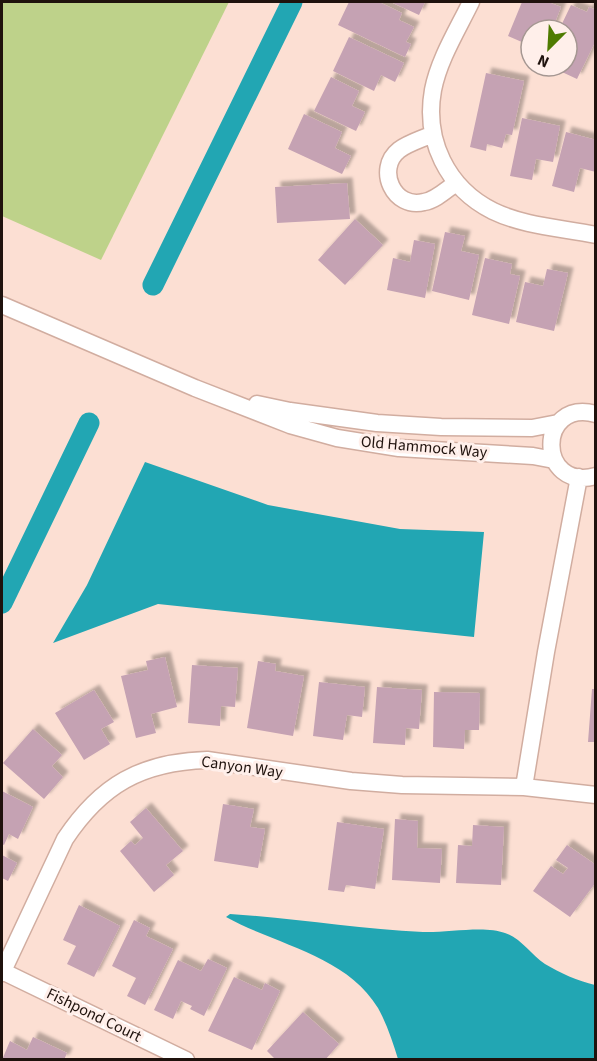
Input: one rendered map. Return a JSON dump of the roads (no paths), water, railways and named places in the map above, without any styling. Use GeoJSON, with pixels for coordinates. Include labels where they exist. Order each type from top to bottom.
{"type":"FeatureCollection","features":[{"type":"Feature","properties":{"kind":"street"},"geometry":{"type":"LineString","coordinates":[[471,2],[440,66],[434,89],[431,116],[433,134],[440,158],[456,183],[472,198],[494,211],[517,219],[596,235]]}},
{"type":"Feature","properties":{"kind":"street"},"geometry":{"type":"LineString","coordinates":[[433,134],[400,149],[392,158],[388,169],[388,180],[393,191],[402,199],[413,203],[425,202],[456,183]]}},
{"type":"Feature","properties":{"kind":"street","name":"Old Hammock Way"},"geometry":{"type":"LineString","coordinates":[[2,305],[290,426],[337,438],[399,448],[533,456],[554,460]]}},
{"type":"Feature","properties":{"kind":"street","name":"Old Hammock Way"},"geometry":{"type":"LineString","coordinates":[[195,388],[290,411],[377,423],[441,427],[532,429],[558,423],[568,415],[581,411],[595,411]]}},
{"type":"Feature","properties":{"kind":"street"},"geometry":{"type":"LineString","coordinates":[[524,787],[546,652],[587,476],[573,477],[562,470],[554,460],[550,447],[551,434],[558,423]]}},
{"type":"Feature","properties":{"kind":"street","name":"Canyon Way"},"geometry":{"type":"LineString","coordinates":[[2,972],[65,839],[98,798],[120,782],[143,771],[185,760],[207,760],[351,781],[413,785],[524,787],[596,795]]}},
{"type":"Feature","properties":{"kind":"street","name":"Fishpond Court"},"geometry":{"type":"LineString","coordinates":[[2,972],[186,1059]]}},
{"type":"Feature","properties":{"kind":"water"},"geometry":{"type":"Polygon","coordinates":[[[145,462],[268,505],[400,529],[484,532],[474,637],[158,604],[53,643],[87,585],[145,462]]]}},
{"type":"Feature","properties":{"kind":"water"},"geometry":{"type":"Polygon","coordinates":[[[230,914],[399,931],[487,930],[511,935],[545,964],[557,971],[595,985],[595,1059],[398,1059],[378,1008],[348,975],[309,953],[226,917],[230,914]]]}},
{"type":"Feature","properties":{"kind":"waterway"},"geometry":{"type":"LineString","coordinates":[[153,285],[292,2]]}},
{"type":"Feature","properties":{"kind":"waterway"},"geometry":{"type":"LineString","coordinates":[[2,603],[89,423]]}}]}
